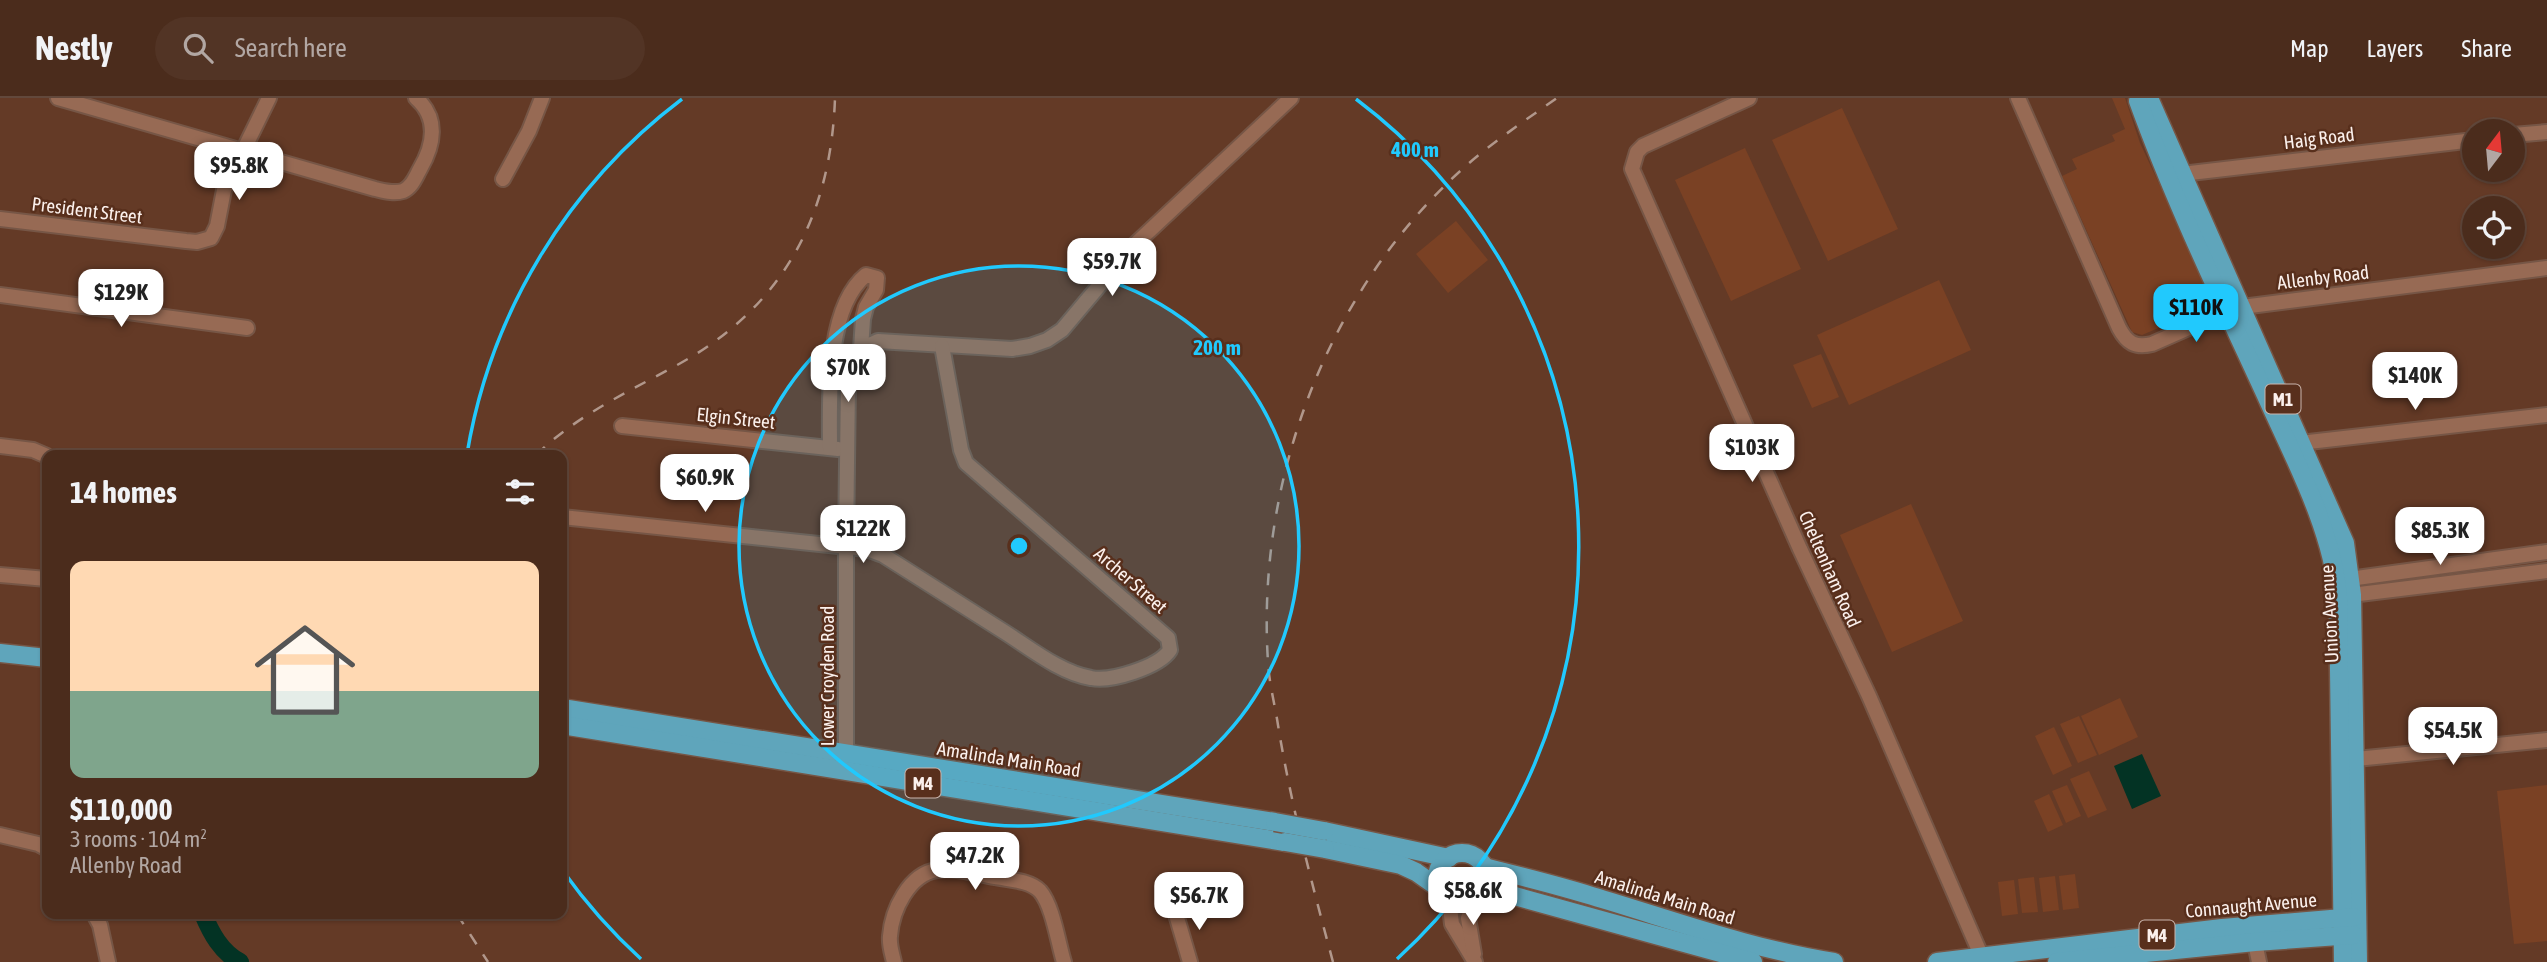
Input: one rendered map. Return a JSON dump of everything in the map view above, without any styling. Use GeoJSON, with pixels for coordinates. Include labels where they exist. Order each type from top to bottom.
{"type":"FeatureCollection","features":[{"type":"Feature","properties":{"kind":"main road","name":"Union Avenue"},"geometry":{"type":"LineString","coordinates":[[2137,98],[2175,175],[2295,443],[2344,588],[2350,917]]}},
{"type":"Feature","properties":{"kind":"main road","name":"Union Avenue"},"geometry":{"type":"LineString","coordinates":[[2149,98],[2175,175]]}},
{"type":"Feature","properties":{"kind":"main road"},"geometry":{"type":"LineString","coordinates":[[0,653],[42,657]]}},
{"type":"Feature","properties":{"kind":"main road","name":"Amalinda Main Road"},"geometry":{"type":"LineString","coordinates":[[567,709],[1285,842],[1324,840],[1449,858],[1456,854],[1472,856],[1484,866],[1589,895],[1740,943],[1834,962]]}},
{"type":"Feature","properties":{"kind":"main road","name":"Amalinda Main Road"},"geometry":{"type":"LineString","coordinates":[[567,726],[1275,822],[1401,865],[1416,872],[1444,894],[1463,903],[1479,897],[1511,895],[1753,962]]}},
{"type":"Feature","properties":{"kind":"main road"},"geometry":{"type":"LineString","coordinates":[[1444,894],[1438,875],[1449,858]]}},
{"type":"Feature","properties":{"kind":"main road"},"geometry":{"type":"LineString","coordinates":[[1479,897],[1487,881],[1484,866]]}},
{"type":"Feature","properties":{"kind":"main road","name":"Connaught Avenue"},"geometry":{"type":"LineString","coordinates":[[2057,962],[2350,917]]}},
{"type":"Feature","properties":{"kind":"main road","name":"M1"},"geometry":{"type":"LineString","coordinates":[[2343,962],[2350,935],[2350,917]]}},
{"type":"Feature","properties":{"kind":"main road","name":"Connaught Avenue"},"geometry":{"type":"LineString","coordinates":[[1983,959],[2253,933],[2350,935]]}},
{"type":"Feature","properties":{"kind":"main road","name":"M1"},"geometry":{"type":"LineString","coordinates":[[2350,935],[2358,962]]}},
{"type":"Feature","properties":{"kind":"main road","name":"M4"},"geometry":{"type":"LineString","coordinates":[[1937,962],[1983,959]]}},
{"type":"Feature","properties":{"kind":"street"},"geometry":{"type":"LineString","coordinates":[[58,98],[102,103],[243,151],[389,192],[399,192],[411,185],[428,155],[432,142],[430,117],[425,106],[416,98]]}},
{"type":"Feature","properties":{"kind":"street"},"geometry":{"type":"LineString","coordinates":[[243,151],[269,98]]}},
{"type":"Feature","properties":{"kind":"street"},"geometry":{"type":"LineString","coordinates":[[503,179],[542,98]]}},
{"type":"Feature","properties":{"kind":"street"},"geometry":{"type":"LineString","coordinates":[[836,335],[861,344],[878,341],[1012,349],[1047,340],[1062,330],[1130,249],[1292,98]]}},
{"type":"Feature","properties":{"kind":"street","name":"Cheltenham Road"},"geometry":{"type":"LineString","coordinates":[[1749,98],[1643,146],[1637,152],[1632,169],[1805,562],[1869,696],[1983,959]]}},
{"type":"Feature","properties":{"kind":"street","name":"Allenby Road"},"geometry":{"type":"LineString","coordinates":[[2018,98],[2126,340],[2141,347],[2235,309],[2547,268]]}},
{"type":"Feature","properties":{"kind":"street"},"geometry":{"type":"LineString","coordinates":[[2525,134],[2547,132]]}},
{"type":"Feature","properties":{"kind":"street","name":"Haig Road"},"geometry":{"type":"LineString","coordinates":[[2175,175],[2462,141]]}},
{"type":"Feature","properties":{"kind":"street","name":"President Street"},"geometry":{"type":"LineString","coordinates":[[0,219],[186,242],[205,241],[211,238],[217,226],[224,190],[243,151]]}},
{"type":"Feature","properties":{"kind":"street","name":"Lower Croyden Road"},"geometry":{"type":"LineString","coordinates":[[831,448],[830,383],[836,335],[855,286],[866,275],[872,275],[877,278],[878,285],[866,307],[861,344],[850,373],[846,450],[846,762]]}},
{"type":"Feature","properties":{"kind":"street"},"geometry":{"type":"LineString","coordinates":[[0,295],[247,328]]}},
{"type":"Feature","properties":{"kind":"street","name":"Archer Street"},"geometry":{"type":"LineString","coordinates":[[846,545],[875,551],[1046,659],[1087,677],[1123,675],[1153,665],[1170,650],[1168,638],[1159,629],[965,463],[942,346]]}},
{"type":"Feature","properties":{"kind":"street"},"geometry":{"type":"LineString","coordinates":[[2295,443],[2547,415]]}},
{"type":"Feature","properties":{"kind":"street","name":"Elgin Street"},"geometry":{"type":"LineString","coordinates":[[622,426],[846,450]]}},
{"type":"Feature","properties":{"kind":"street"},"geometry":{"type":"LineString","coordinates":[[0,446],[33,450],[42,454]]}},
{"type":"Feature","properties":{"kind":"street"},"geometry":{"type":"LineString","coordinates":[[567,517],[846,545]]}},
{"type":"Feature","properties":{"kind":"street"},"geometry":{"type":"LineString","coordinates":[[2344,588],[2547,552]]}},
{"type":"Feature","properties":{"kind":"street"},"geometry":{"type":"LineString","coordinates":[[2344,588],[2547,571]]}},
{"type":"Feature","properties":{"kind":"street"},"geometry":{"type":"LineString","coordinates":[[0,575],[42,579]]}},
{"type":"Feature","properties":{"kind":"street"},"geometry":{"type":"LineString","coordinates":[[2347,760],[2547,740]]}},
{"type":"Feature","properties":{"kind":"street"},"geometry":{"type":"LineString","coordinates":[[0,835],[42,846]]}},
{"type":"Feature","properties":{"kind":"street"},"geometry":{"type":"LineString","coordinates":[[894,962],[890,947],[891,926],[903,897],[914,881],[922,875],[948,870],[1024,883],[1038,890],[1047,903],[1064,962]]}},
{"type":"Feature","properties":{"kind":"street"},"geometry":{"type":"LineString","coordinates":[[1444,894],[1452,924],[1476,962]]}},
{"type":"Feature","properties":{"kind":"street"},"geometry":{"type":"LineString","coordinates":[[1476,962],[1468,918],[1479,897]]}},
{"type":"Feature","properties":{"kind":"street"},"geometry":{"type":"LineString","coordinates":[[1175,911],[1190,962]]}},
{"type":"Feature","properties":{"kind":"street"},"geometry":{"type":"LineString","coordinates":[[97,919],[108,962]]}},
{"type":"Feature","properties":{"kind":"street"},"geometry":{"type":"LineString","coordinates":[[2253,933],[2259,962]]}},
{"type":"Feature","properties":{"kind":"shaded area"},"geometry":{"type":"Polygon","coordinates":[[[2112,98],[2125,98],[2140,143],[2211,295],[2208,307],[2142,335],[2132,332],[2062,176],[2077,169],[2072,159],[2115,141],[2112,135],[2125,129],[2112,98]]]}},
{"type":"Feature","properties":{"kind":"shaded area"},"geometry":{"type":"Polygon","coordinates":[[[1842,108],[1898,229],[1828,261],[1772,140],[1842,108]]]}},
{"type":"Feature","properties":{"kind":"shaded area"},"geometry":{"type":"Polygon","coordinates":[[[1745,148],[1801,269],[1731,301],[1675,180],[1745,148]]]}},
{"type":"Feature","properties":{"kind":"shaded area"},"geometry":{"type":"Polygon","coordinates":[[[1456,221],[1488,260],[1448,293],[1416,254],[1456,221]]]}},
{"type":"Feature","properties":{"kind":"shaded area"},"geometry":{"type":"Polygon","coordinates":[[[1939,280],[1971,350],[1849,405],[1817,335],[1939,280]]]}},
{"type":"Feature","properties":{"kind":"shaded area"},"geometry":{"type":"Polygon","coordinates":[[[1821,354],[1839,397],[1812,408],[1793,365],[1821,354]]]}},
{"type":"Feature","properties":{"kind":"shaded area"},"geometry":{"type":"Polygon","coordinates":[[[1911,504],[1963,621],[1892,652],[1840,535],[1911,504]]]}},
{"type":"Feature","properties":{"kind":"shaded area"},"geometry":{"type":"Polygon","coordinates":[[[2120,698],[2138,737],[2099,755],[2081,716],[2120,698]]]}},
{"type":"Feature","properties":{"kind":"shaded area"},"geometry":{"type":"Polygon","coordinates":[[[2079,716],[2097,755],[2078,763],[2060,724],[2079,716]]]}},
{"type":"Feature","properties":{"kind":"shaded area"},"geometry":{"type":"Polygon","coordinates":[[[2054,727],[2072,766],[2053,775],[2035,736],[2054,727]]]}},
{"type":"Feature","properties":{"kind":"shaded area"},"geometry":{"type":"Polygon","coordinates":[[[2142,754],[2161,796],[2132,809],[2114,766],[2142,754]]]}},
{"type":"Feature","properties":{"kind":"shaded area"},"geometry":{"type":"Polygon","coordinates":[[[2089,771],[2107,810],[2088,818],[2070,779],[2089,771]]]}},
{"type":"Feature","properties":{"kind":"shaded area"},"geometry":{"type":"Polygon","coordinates":[[[2067,785],[2081,816],[2066,823],[2052,791],[2067,785]]]}},
{"type":"Feature","properties":{"kind":"shaded area"},"geometry":{"type":"Polygon","coordinates":[[[2547,785],[2547,941],[2514,944],[2497,791],[2547,785]]]}},
{"type":"Feature","properties":{"kind":"shaded area"},"geometry":{"type":"Polygon","coordinates":[[[2049,794],[2063,825],[2048,832],[2034,801],[2049,794]]]}},
{"type":"Feature","properties":{"kind":"shaded area"},"geometry":{"type":"Polygon","coordinates":[[[2075,874],[2079,908],[2063,910],[2059,876],[2075,874]]]}},
{"type":"Feature","properties":{"kind":"shaded area"},"geometry":{"type":"Polygon","coordinates":[[[2055,876],[2059,910],[2043,912],[2039,878],[2055,876]]]}},
{"type":"Feature","properties":{"kind":"shaded area"},"geometry":{"type":"Polygon","coordinates":[[[2034,877],[2038,912],[2022,913],[2018,879],[2034,877]]]}},
{"type":"Feature","properties":{"kind":"shaded area"},"geometry":{"type":"Polygon","coordinates":[[[2014,880],[2018,914],[2002,916],[1998,882],[2014,880]]]}},
{"type":"Feature","properties":{"kind":"waterway"},"geometry":{"type":"LineString","coordinates":[[205,919],[217,941],[227,953],[240,962]]}},
{"type":"Feature","properties":{"kind":"railway"},"geometry":{"type":"LineString","coordinates":[[542,450],[586,416],[716,341],[747,314],[773,285],[795,253],[812,218],[824,181],[835,98]]}},
{"type":"Feature","properties":{"kind":"railway"},"geometry":{"type":"LineString","coordinates":[[1333,962],[1296,815],[1269,670],[1267,593],[1275,524],[1289,456],[1311,390],[1340,327],[1376,268],[1419,213],[1468,164],[1557,98]]}},
{"type":"Feature","properties":{"kind":"railway"},"geometry":{"type":"LineString","coordinates":[[460,919],[488,962]]}}]}
